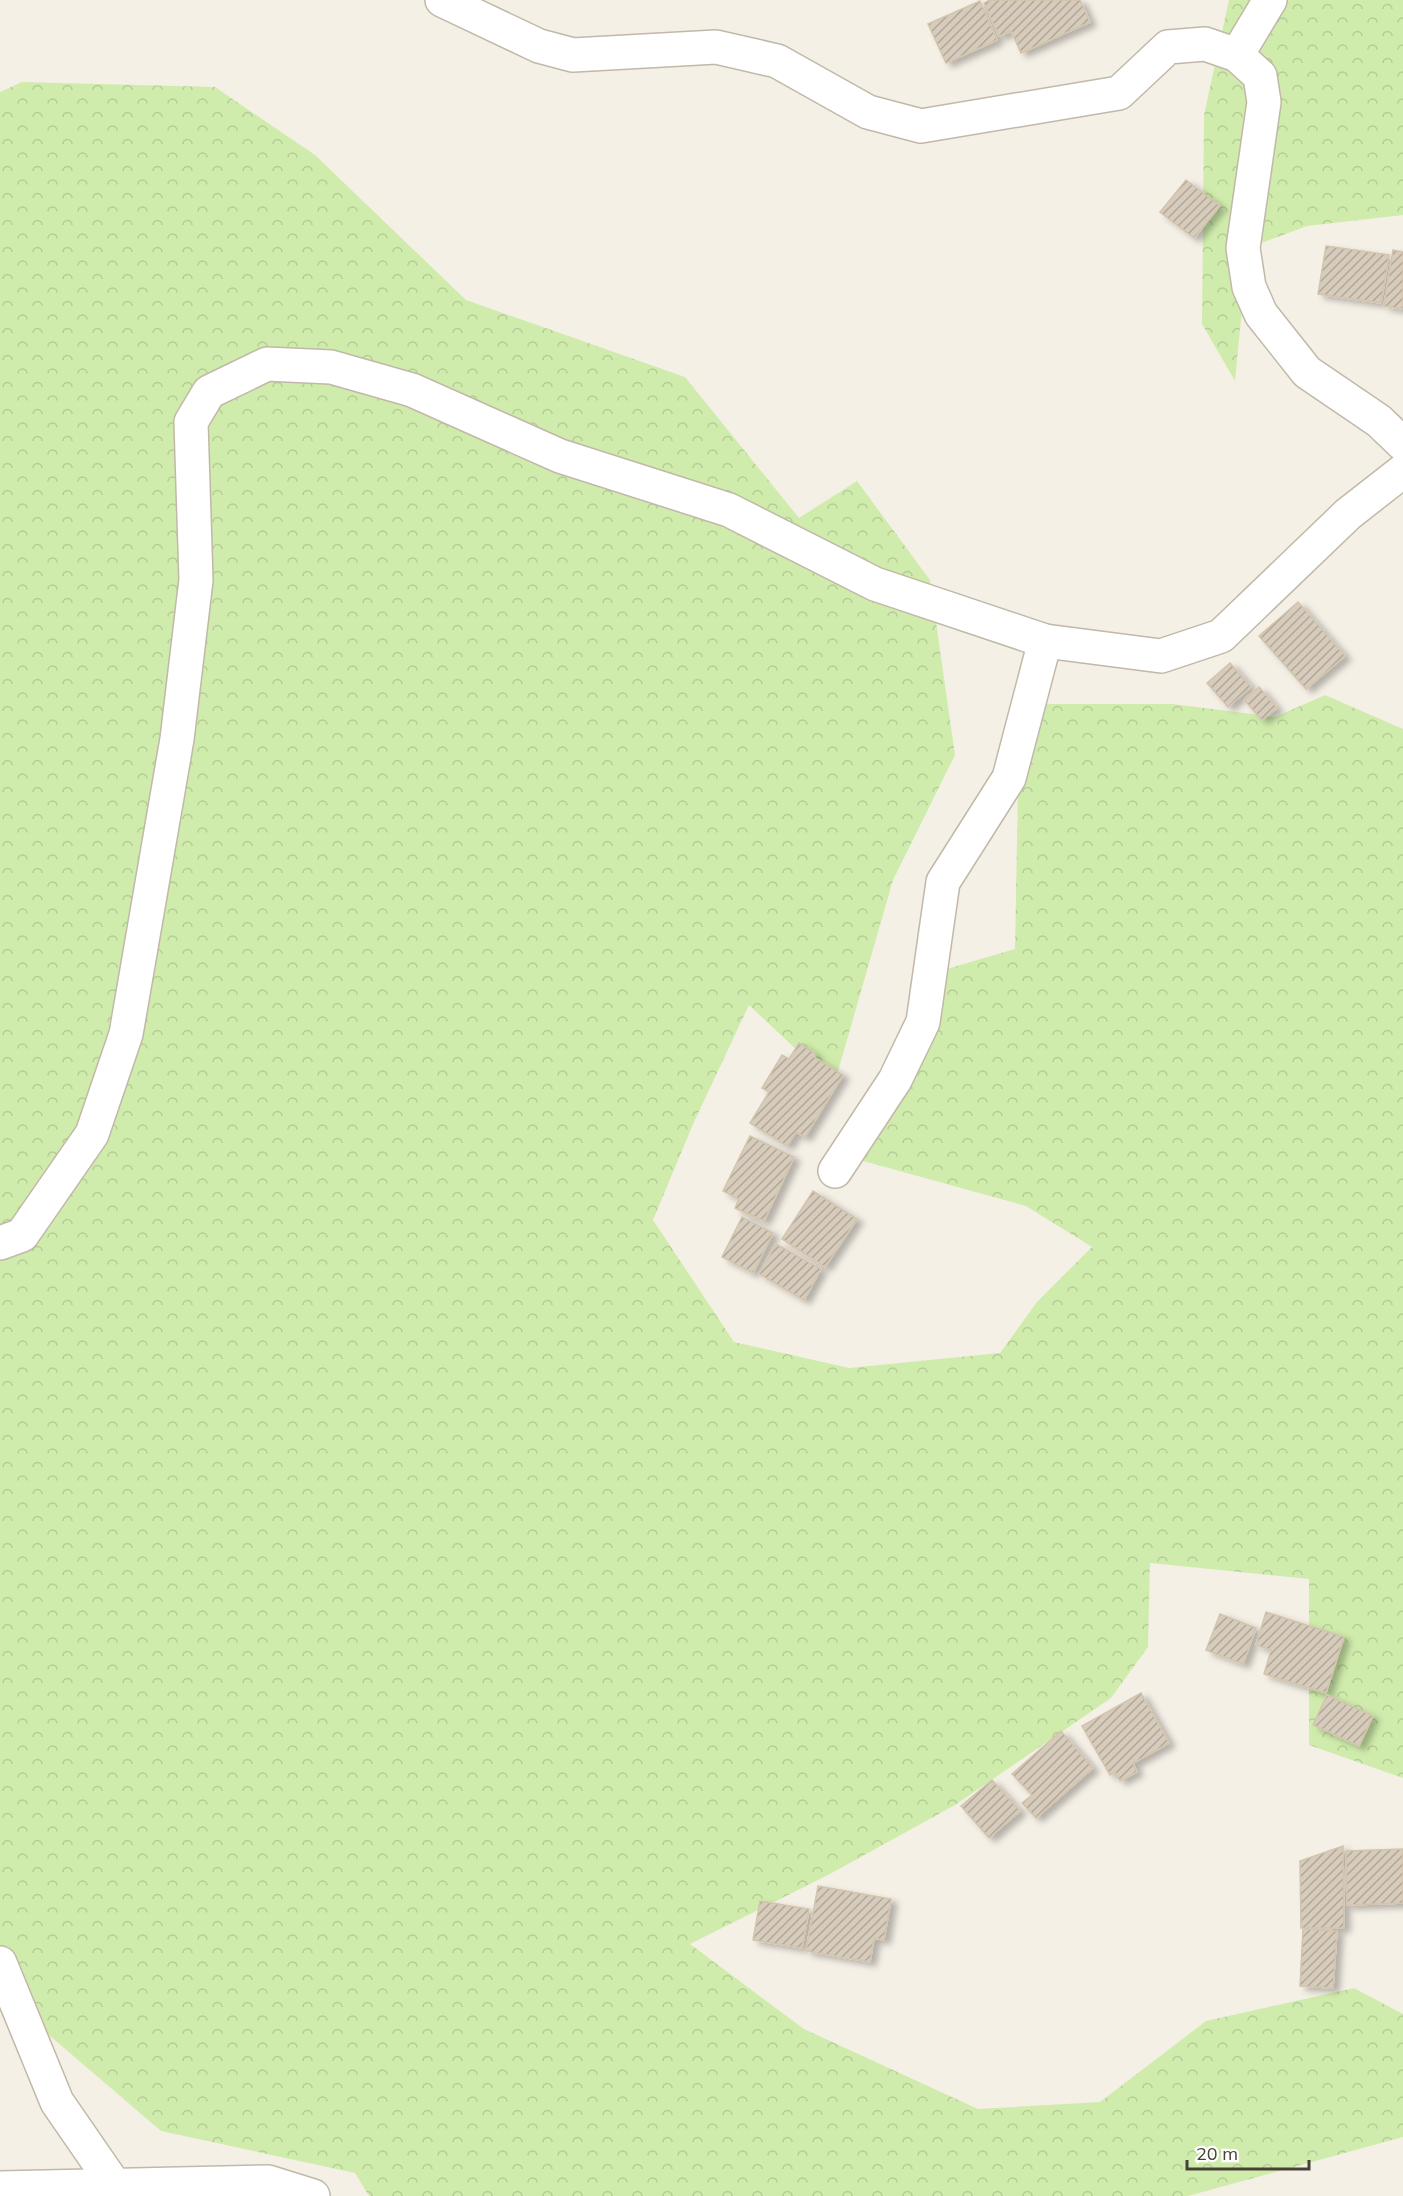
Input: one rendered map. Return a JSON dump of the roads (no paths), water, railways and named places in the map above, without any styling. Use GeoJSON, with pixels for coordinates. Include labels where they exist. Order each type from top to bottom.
{"type":"FeatureCollection","features":[{"type":"Feature","properties":{"kind":"street"},"geometry":{"type":"LineString","coordinates":[[442,0],[539,46],[573,55],[716,47],[777,62],[868,112],[921,126],[1119,93],[1168,47],[1205,44],[1237,55],[1260,76],[1264,102],[1243,248],[1249,287],[1261,314],[1307,372],[1379,421],[1403,444]]}},
{"type":"Feature","properties":{"kind":"street"},"geometry":{"type":"LineString","coordinates":[[1237,55],[1270,0]]}},
{"type":"Feature","properties":{"kind":"street"},"geometry":{"type":"LineString","coordinates":[[0,1243],[22,1235],[92,1134],[126,1034],[177,739],[196,580],[191,422],[209,392],[267,364],[331,367],[411,390],[560,456],[729,510],[875,584],[1045,641],[1161,656],[1221,636],[1348,514],[1403,471]]}},
{"type":"Feature","properties":{"kind":"street"},"geometry":{"type":"LineString","coordinates":[[835,1171],[895,1080],[923,1022],[943,882],[1009,778],[1045,641]]}},
{"type":"Feature","properties":{"kind":"street"},"geometry":{"type":"LineString","coordinates":[[0,1963],[57,2102],[115,2186]]}},
{"type":"Feature","properties":{"kind":"street"},"geometry":{"type":"LineString","coordinates":[[0,2188],[268,2182],[313,2196]]}}]}
